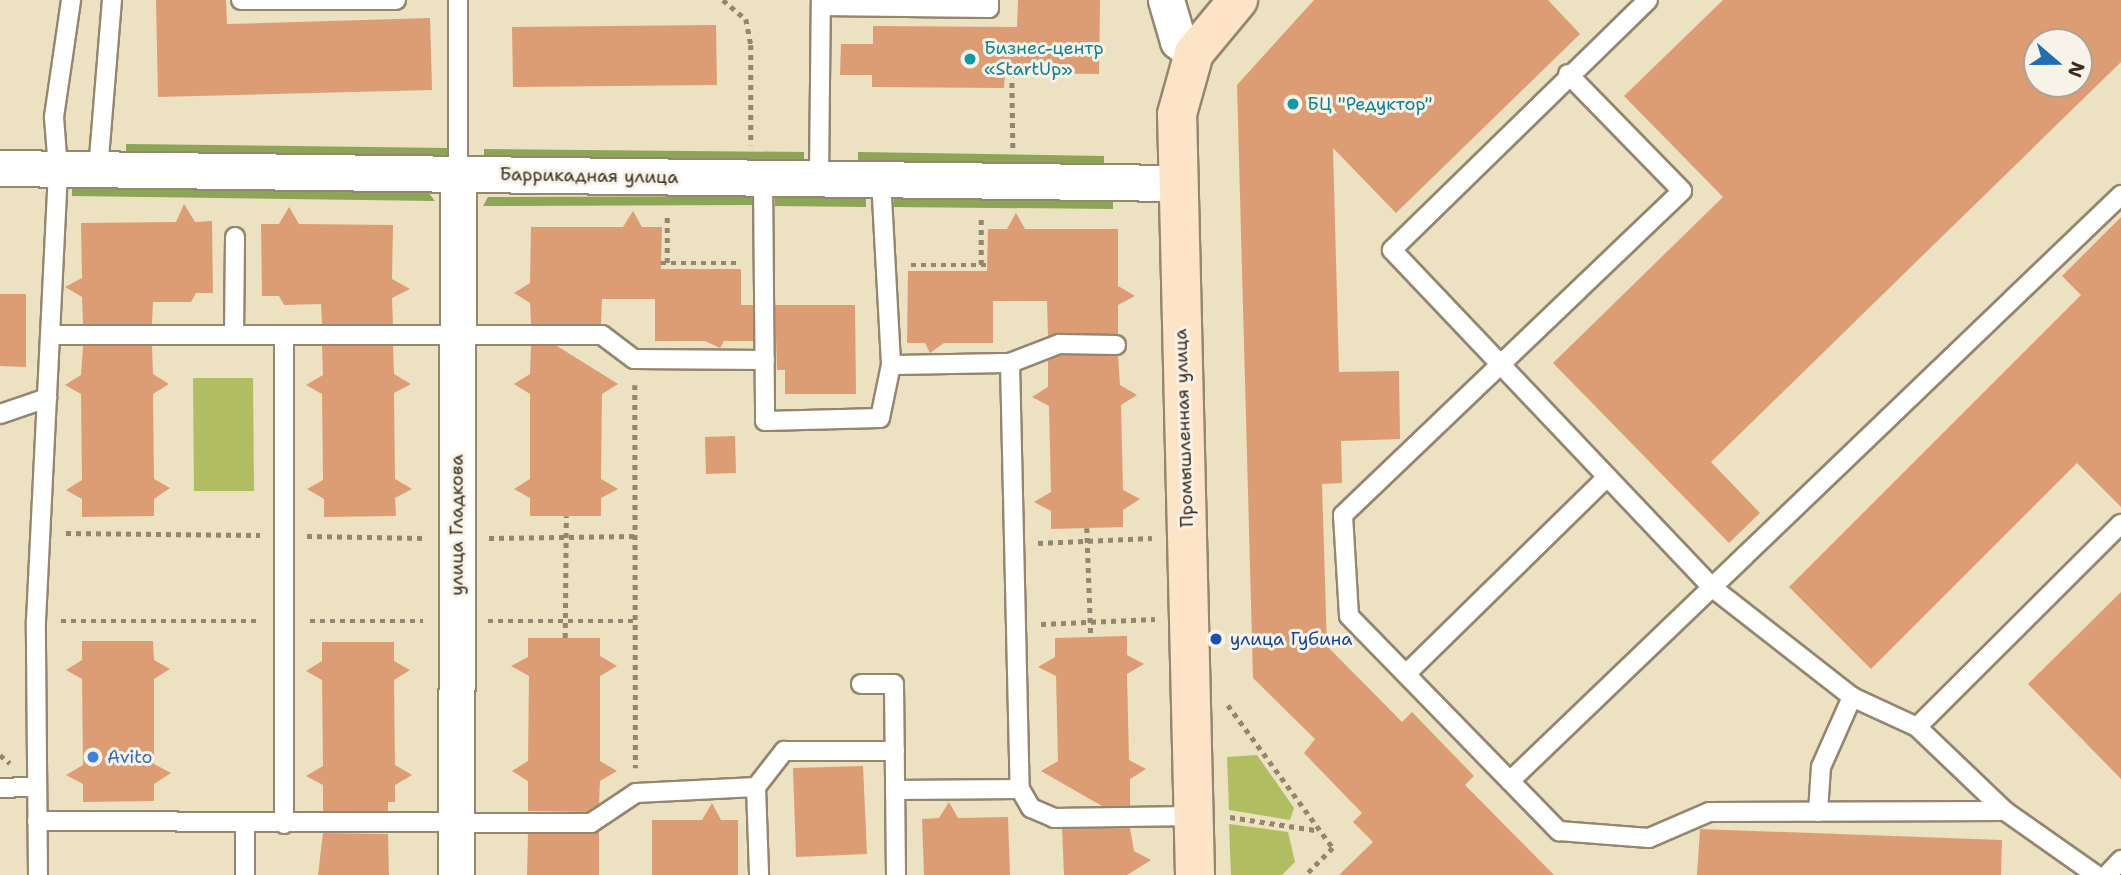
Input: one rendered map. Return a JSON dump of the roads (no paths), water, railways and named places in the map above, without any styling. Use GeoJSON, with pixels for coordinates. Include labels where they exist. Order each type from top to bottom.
{"type":"FeatureCollection","features":[{"type":"Feature","properties":{"kind":"street"},"geometry":{"type":"LineString","coordinates":[[1166,0],[1178,41],[1194,53]]}},
{"type":"Feature","properties":{"kind":"street","name":"Промышленная улица"},"geometry":{"type":"LineString","coordinates":[[1195,875],[1207,816],[1177,183],[1177,114],[1194,53],[1238,0]]}},
{"type":"Feature","properties":{"kind":"street","name":"Баррикадная улица"},"geometry":{"type":"LineString","coordinates":[[0,169],[1177,183]]}},
{"type":"Feature","properties":{"kind":"street","name":"улица Гладкова"},"geometry":{"type":"LineString","coordinates":[[456,875],[458,174]]}},
{"type":"Feature","properties":{"kind":"lane"},"geometry":{"type":"LineString","coordinates":[[38,875],[36,621],[58,169],[54,117],[71,0]]}},
{"type":"Feature","properties":{"kind":"lane"},"geometry":{"type":"LineString","coordinates":[[98,170],[112,0]]}},
{"type":"Feature","properties":{"kind":"lane"},"geometry":{"type":"LineString","coordinates":[[241,0],[396,0]]}},
{"type":"Feature","properties":{"kind":"lane"},"geometry":{"type":"LineString","coordinates":[[458,0],[458,174]]}},
{"type":"Feature","properties":{"kind":"lane"},"geometry":{"type":"LineString","coordinates":[[819,178],[821,3],[989,8],[989,0]]}},
{"type":"Feature","properties":{"kind":"lane"},"geometry":{"type":"LineString","coordinates":[[1648,0],[1568,74],[1392,250],[1714,589],[1852,697],[1917,727],[2006,811],[2095,875]]}},
{"type":"Feature","properties":{"kind":"lane"},"geometry":{"type":"LineString","coordinates":[[1568,74],[1682,191],[1343,515],[1349,616],[1559,831],[1649,838],[1709,812],[2006,811]]}},
{"type":"Feature","properties":{"kind":"lane"},"geometry":{"type":"LineString","coordinates":[[763,178],[765,421],[880,418],[891,365],[881,179]]}},
{"type":"Feature","properties":{"kind":"lane"},"geometry":{"type":"LineString","coordinates":[[1510,781],[1714,589],[2121,195]]}},
{"type":"Feature","properties":{"kind":"lane"},"geometry":{"type":"LineString","coordinates":[[234,335],[235,237]]}},
{"type":"Feature","properties":{"kind":"lane"},"geometry":{"type":"LineString","coordinates":[[50,335],[602,335],[635,359],[765,360]]}},
{"type":"Feature","properties":{"kind":"lane"},"geometry":{"type":"LineString","coordinates":[[284,335],[284,824]]}},
{"type":"Feature","properties":{"kind":"lane"},"geometry":{"type":"LineString","coordinates":[[891,365],[1010,363],[1059,344],[1116,345]]}},
{"type":"Feature","properties":{"kind":"lane"},"geometry":{"type":"LineString","coordinates":[[1010,363],[1020,789],[1031,808],[1054,818],[1207,816]]}},
{"type":"Feature","properties":{"kind":"lane"},"geometry":{"type":"LineString","coordinates":[[0,414],[47,398]]}},
{"type":"Feature","properties":{"kind":"lane"},"geometry":{"type":"LineString","coordinates":[[1406,674],[1607,477]]}},
{"type":"Feature","properties":{"kind":"lane"},"geometry":{"type":"LineString","coordinates":[[1917,727],[2121,524]]}},
{"type":"Feature","properties":{"kind":"lane"},"geometry":{"type":"LineString","coordinates":[[861,684],[894,684],[896,875]]}},
{"type":"Feature","properties":{"kind":"lane"},"geometry":{"type":"LineString","coordinates":[[1818,812],[1821,767],[1852,697]]}},
{"type":"Feature","properties":{"kind":"lane"},"geometry":{"type":"LineString","coordinates":[[759,875],[756,787],[784,751],[895,751]]}},
{"type":"Feature","properties":{"kind":"lane"},"geometry":{"type":"LineString","coordinates":[[0,788],[37,787]]}},
{"type":"Feature","properties":{"kind":"lane"},"geometry":{"type":"LineString","coordinates":[[37,821],[456,826],[591,823],[636,793],[756,787]]}},
{"type":"Feature","properties":{"kind":"lane"},"geometry":{"type":"LineString","coordinates":[[895,790],[1020,789]]}},
{"type":"Feature","properties":{"kind":"lane"},"geometry":{"type":"LineString","coordinates":[[245,823],[245,875]]}},
{"type":"Feature","properties":{"kind":"lane"},"geometry":{"type":"LineString","coordinates":[[2107,875],[2121,860]]}},
{"type":"Feature","properties":{"kind":"place","name":"Бизнес-центр «StartUp»"},"geometry":{"type":"Point","coordinates":[970,59]}},
{"type":"Feature","properties":{"kind":"place","name":"БЦ \"Редуктор\""},"geometry":{"type":"Point","coordinates":[1293,104]}},
{"type":"Feature","properties":{"kind":"place","name":"улица Губина"},"geometry":{"type":"Point","coordinates":[1216,639]}},
{"type":"Feature","properties":{"kind":"place","name":"Avito"},"geometry":{"type":"Point","coordinates":[93,757]}}]}
